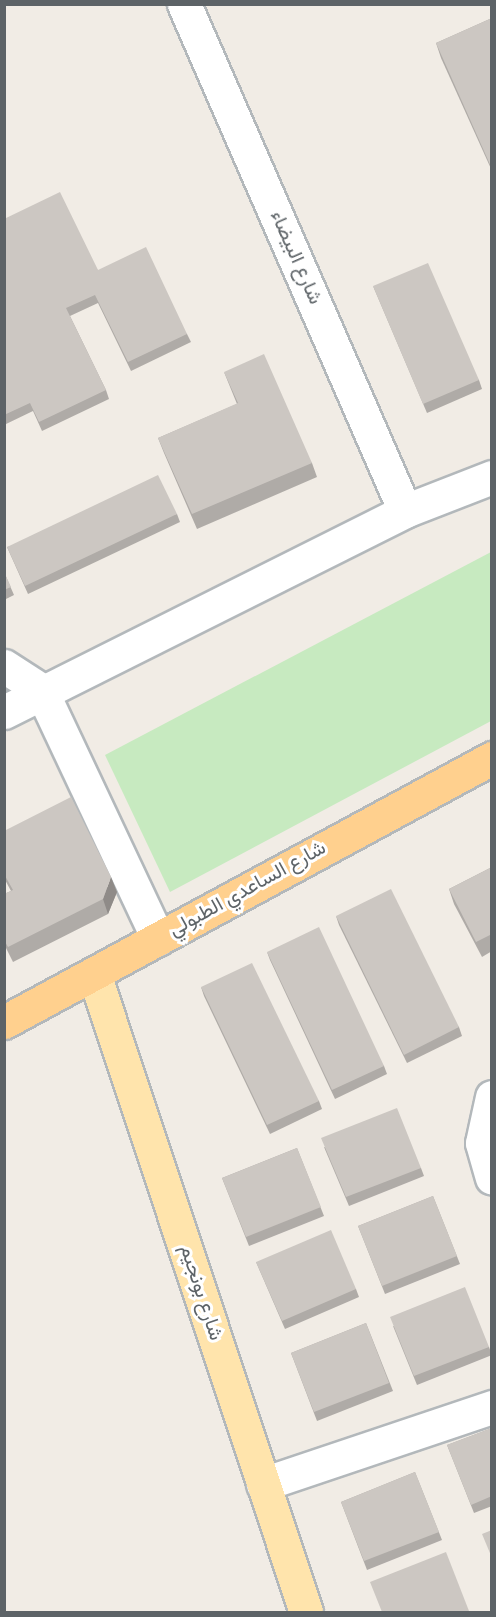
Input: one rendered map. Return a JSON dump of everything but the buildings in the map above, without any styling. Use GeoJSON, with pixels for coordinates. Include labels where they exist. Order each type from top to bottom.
{"type":"FeatureCollection","features":[{"type":"Feature","properties":{"kind":"highway","name":"شارع الساعدي الطبولي"},"geometry":{"type":"LineString","coordinates":[[4,1022],[492,758]]}},
{"type":"Feature","properties":{"kind":"main road","name":"شارع بونجيم"},"geometry":{"type":"LineString","coordinates":[[94,974],[306,1612]]}},
{"type":"Feature","properties":{"kind":"street","name":"شارع البيضاء"},"geometry":{"type":"LineString","coordinates":[[184,4],[405,512]]}},
{"type":"Feature","properties":{"kind":"street"},"geometry":{"type":"LineString","coordinates":[[4,712],[41,690],[405,512],[492,477]]}},
{"type":"Feature","properties":{"kind":"street"},"geometry":{"type":"LineString","coordinates":[[4,666],[41,690],[158,939]]}},
{"type":"Feature","properties":{"kind":"street"},"geometry":{"type":"LineString","coordinates":[[492,1097],[482,1143],[492,1178]]}},
{"type":"Feature","properties":{"kind":"street"},"geometry":{"type":"LineString","coordinates":[[263,1484],[492,1407]]}},
{"type":"Feature","properties":{"kind":"green space"},"geometry":{"type":"Polygon","coordinates":[[[491,552],[491,721],[170,892],[105,755],[491,552]]]}}]}
